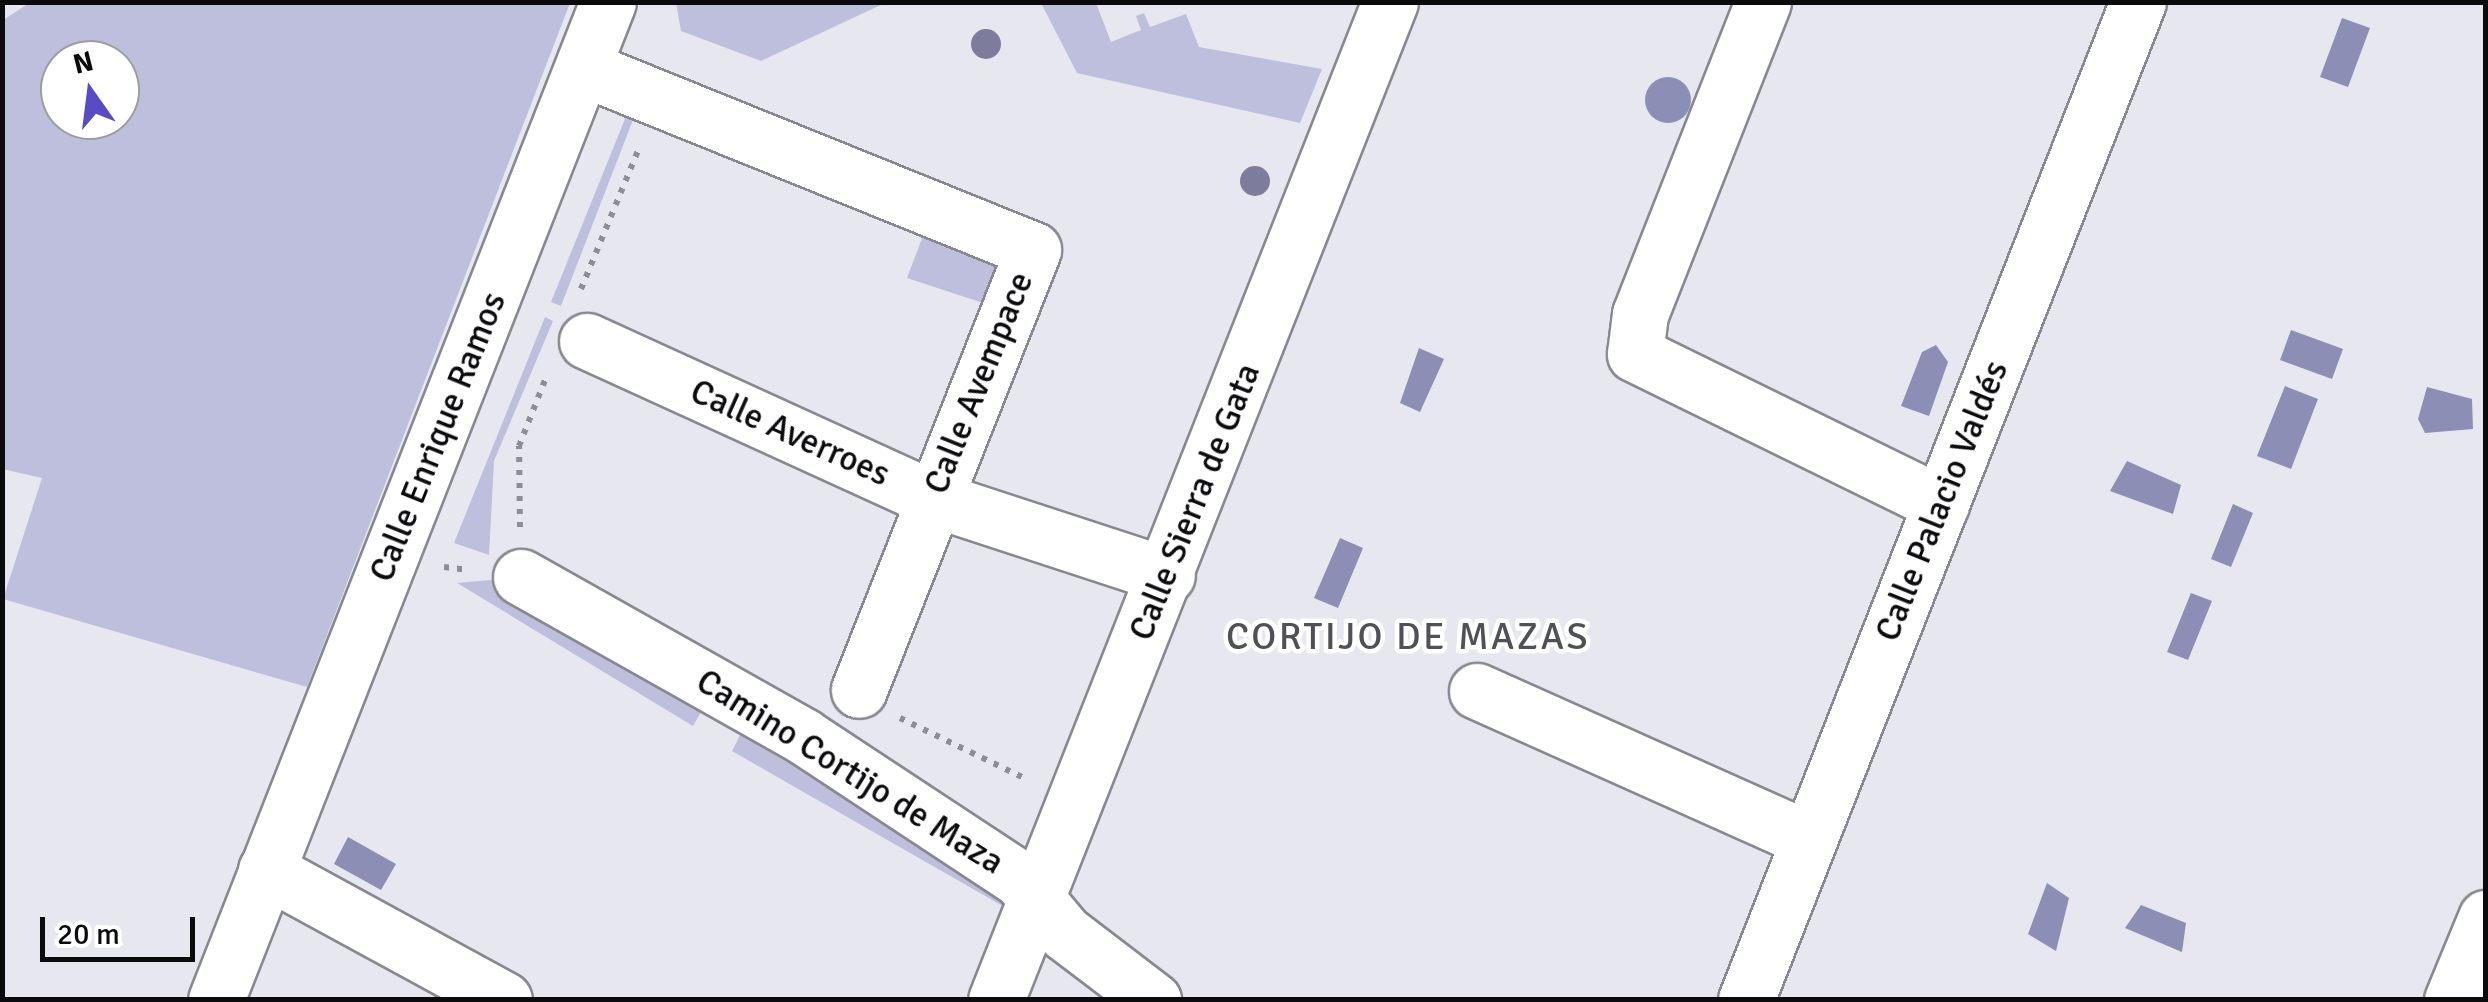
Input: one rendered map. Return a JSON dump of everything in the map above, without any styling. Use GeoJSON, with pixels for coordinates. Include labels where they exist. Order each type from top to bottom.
{"type":"FeatureCollection","features":[{"type":"Feature","properties":{"kind":"street","name":"Calle Enrique Ramos"},"geometry":{"type":"LineString","coordinates":[[216,1000],[608,2]]}},
{"type":"Feature","properties":{"kind":"street","name":"Calle Sierra de Gata"},"geometry":{"type":"LineString","coordinates":[[996,1000],[1390,2]]}},
{"type":"Feature","properties":{"kind":"street"},"geometry":{"type":"LineString","coordinates":[[1764,2],[1640,314],[1635,354],[1941,504]]}},
{"type":"Feature","properties":{"kind":"street","name":"Calle Palacio Valdés"},"geometry":{"type":"LineString","coordinates":[[1746,1000],[2138,2]]}},
{"type":"Feature","properties":{"kind":"street","name":"Calle Avempace"},"geometry":{"type":"LineString","coordinates":[[583,68],[1033,250],[859,690]]}},
{"type":"Feature","properties":{"kind":"street","name":"Calle Averroes"},"geometry":{"type":"LineString","coordinates":[[587,341],[934,499],[1167,575]]}},
{"type":"Feature","properties":{"kind":"street","name":"Camino Cortijo de Maza"},"geometry":{"type":"LineString","coordinates":[[521,577],[803,736],[1035,896],[1065,933],[1154,1000]]}},
{"type":"Feature","properties":{"kind":"street"},"geometry":{"type":"LineString","coordinates":[[1477,691],[1808,839]]}},
{"type":"Feature","properties":{"kind":"street"},"geometry":{"type":"LineString","coordinates":[[266,870],[504,1000]]}},
{"type":"Feature","properties":{"kind":"street"},"geometry":{"type":"LineString","coordinates":[[2452,1000],[2486,918]]}},
{"type":"Feature","properties":{"kind":"path"},"geometry":{"type":"LineString","coordinates":[[859,690],[873,706],[1073,802]]}},
{"type":"Feature","properties":{"kind":"shaded area"},"geometry":{"type":"Polygon","coordinates":[[[31,2],[570,3],[307,687],[3,599],[42,478],[2,469],[3,20],[31,2]]]}},
{"type":"Feature","properties":{"kind":"shaded area"},"geometry":{"type":"Polygon","coordinates":[[[676,2],[885,3],[761,61],[681,31],[676,2]]]}},
{"type":"Feature","properties":{"kind":"shaded area"},"geometry":{"type":"Polygon","coordinates":[[[1041,3],[1096,3],[1111,42],[1141,30],[1136,16],[1144,13],[1150,27],[1186,14],[1199,47],[1322,69],[1300,123],[1077,73],[1041,3]]]}},
{"type":"Feature","properties":{"kind":"shaded area"},"geometry":{"type":"Polygon","coordinates":[[[2342,18],[2370,28],[2348,87],[2320,77],[2342,18]]]}},
{"type":"Feature","properties":{"kind":"shaded area"},"geometry":{"type":"Polygon","coordinates":[[[1668,77],[1684,84],[1691,100],[1684,116],[1668,123],[1652,116],[1645,100],[1652,84],[1668,77]]]}},
{"type":"Feature","properties":{"kind":"shaded area"},"geometry":{"type":"Polygon","coordinates":[[[631,104],[638,107],[561,306],[551,302],[631,104]]]}},
{"type":"Feature","properties":{"kind":"shaded area"},"geometry":{"type":"Polygon","coordinates":[[[929,220],[1008,254],[989,305],[907,278],[929,220]]]}},
{"type":"Feature","properties":{"kind":"shaded area"},"geometry":{"type":"Polygon","coordinates":[[[545,317],[553,321],[494,461],[489,555],[454,543],[545,317]]]}},
{"type":"Feature","properties":{"kind":"shaded area"},"geometry":{"type":"Polygon","coordinates":[[[2291,330],[2343,349],[2332,379],[2280,360],[2291,330]]]}},
{"type":"Feature","properties":{"kind":"shaded area"},"geometry":{"type":"Polygon","coordinates":[[[1936,345],[1948,362],[1929,416],[1901,406],[1922,352],[1936,345]]]}},
{"type":"Feature","properties":{"kind":"shaded area"},"geometry":{"type":"Polygon","coordinates":[[[1419,348],[1444,359],[1420,412],[1400,403],[1419,348]]]}},
{"type":"Feature","properties":{"kind":"shaded area"},"geometry":{"type":"Polygon","coordinates":[[[2285,386],[2318,399],[2291,469],[2257,456],[2285,386]]]}},
{"type":"Feature","properties":{"kind":"shaded area"},"geometry":{"type":"Polygon","coordinates":[[[2427,387],[2472,399],[2473,429],[2425,433],[2418,419],[2427,387]]]}},
{"type":"Feature","properties":{"kind":"shaded area"},"geometry":{"type":"Polygon","coordinates":[[[2127,461],[2181,485],[2173,514],[2110,491],[2127,461]]]}},
{"type":"Feature","properties":{"kind":"shaded area"},"geometry":{"type":"Polygon","coordinates":[[[2233,504],[2253,513],[2231,567],[2211,559],[2233,504]]]}},
{"type":"Feature","properties":{"kind":"shaded area"},"geometry":{"type":"Polygon","coordinates":[[[1340,538],[1363,548],[1338,608],[1314,598],[1340,538]]]}},
{"type":"Feature","properties":{"kind":"shaded area"},"geometry":{"type":"Polygon","coordinates":[[[491,580],[705,705],[693,726],[457,583],[491,580]]]}},
{"type":"Feature","properties":{"kind":"shaded area"},"geometry":{"type":"Polygon","coordinates":[[[2191,593],[2212,601],[2188,660],[2167,652],[2191,593]]]}},
{"type":"Feature","properties":{"kind":"shaded area"},"geometry":{"type":"Polygon","coordinates":[[[743,729],[990,878],[1008,909],[732,751],[743,729]]]}},
{"type":"Feature","properties":{"kind":"shaded area"},"geometry":{"type":"Polygon","coordinates":[[[348,837],[396,864],[381,890],[334,864],[348,837]]]}},
{"type":"Feature","properties":{"kind":"shaded area"},"geometry":{"type":"Polygon","coordinates":[[[2047,883],[2069,898],[2056,951],[2028,934],[2047,883]]]}},
{"type":"Feature","properties":{"kind":"shaded area"},"geometry":{"type":"Polygon","coordinates":[[[2141,905],[2186,923],[2182,952],[2125,928],[2141,905]]]}},
{"type":"Feature","properties":{"kind":"district","name":"CORTIJO DE MAZAS"},"geometry":{"type":"Point","coordinates":[1408,637]}}]}
